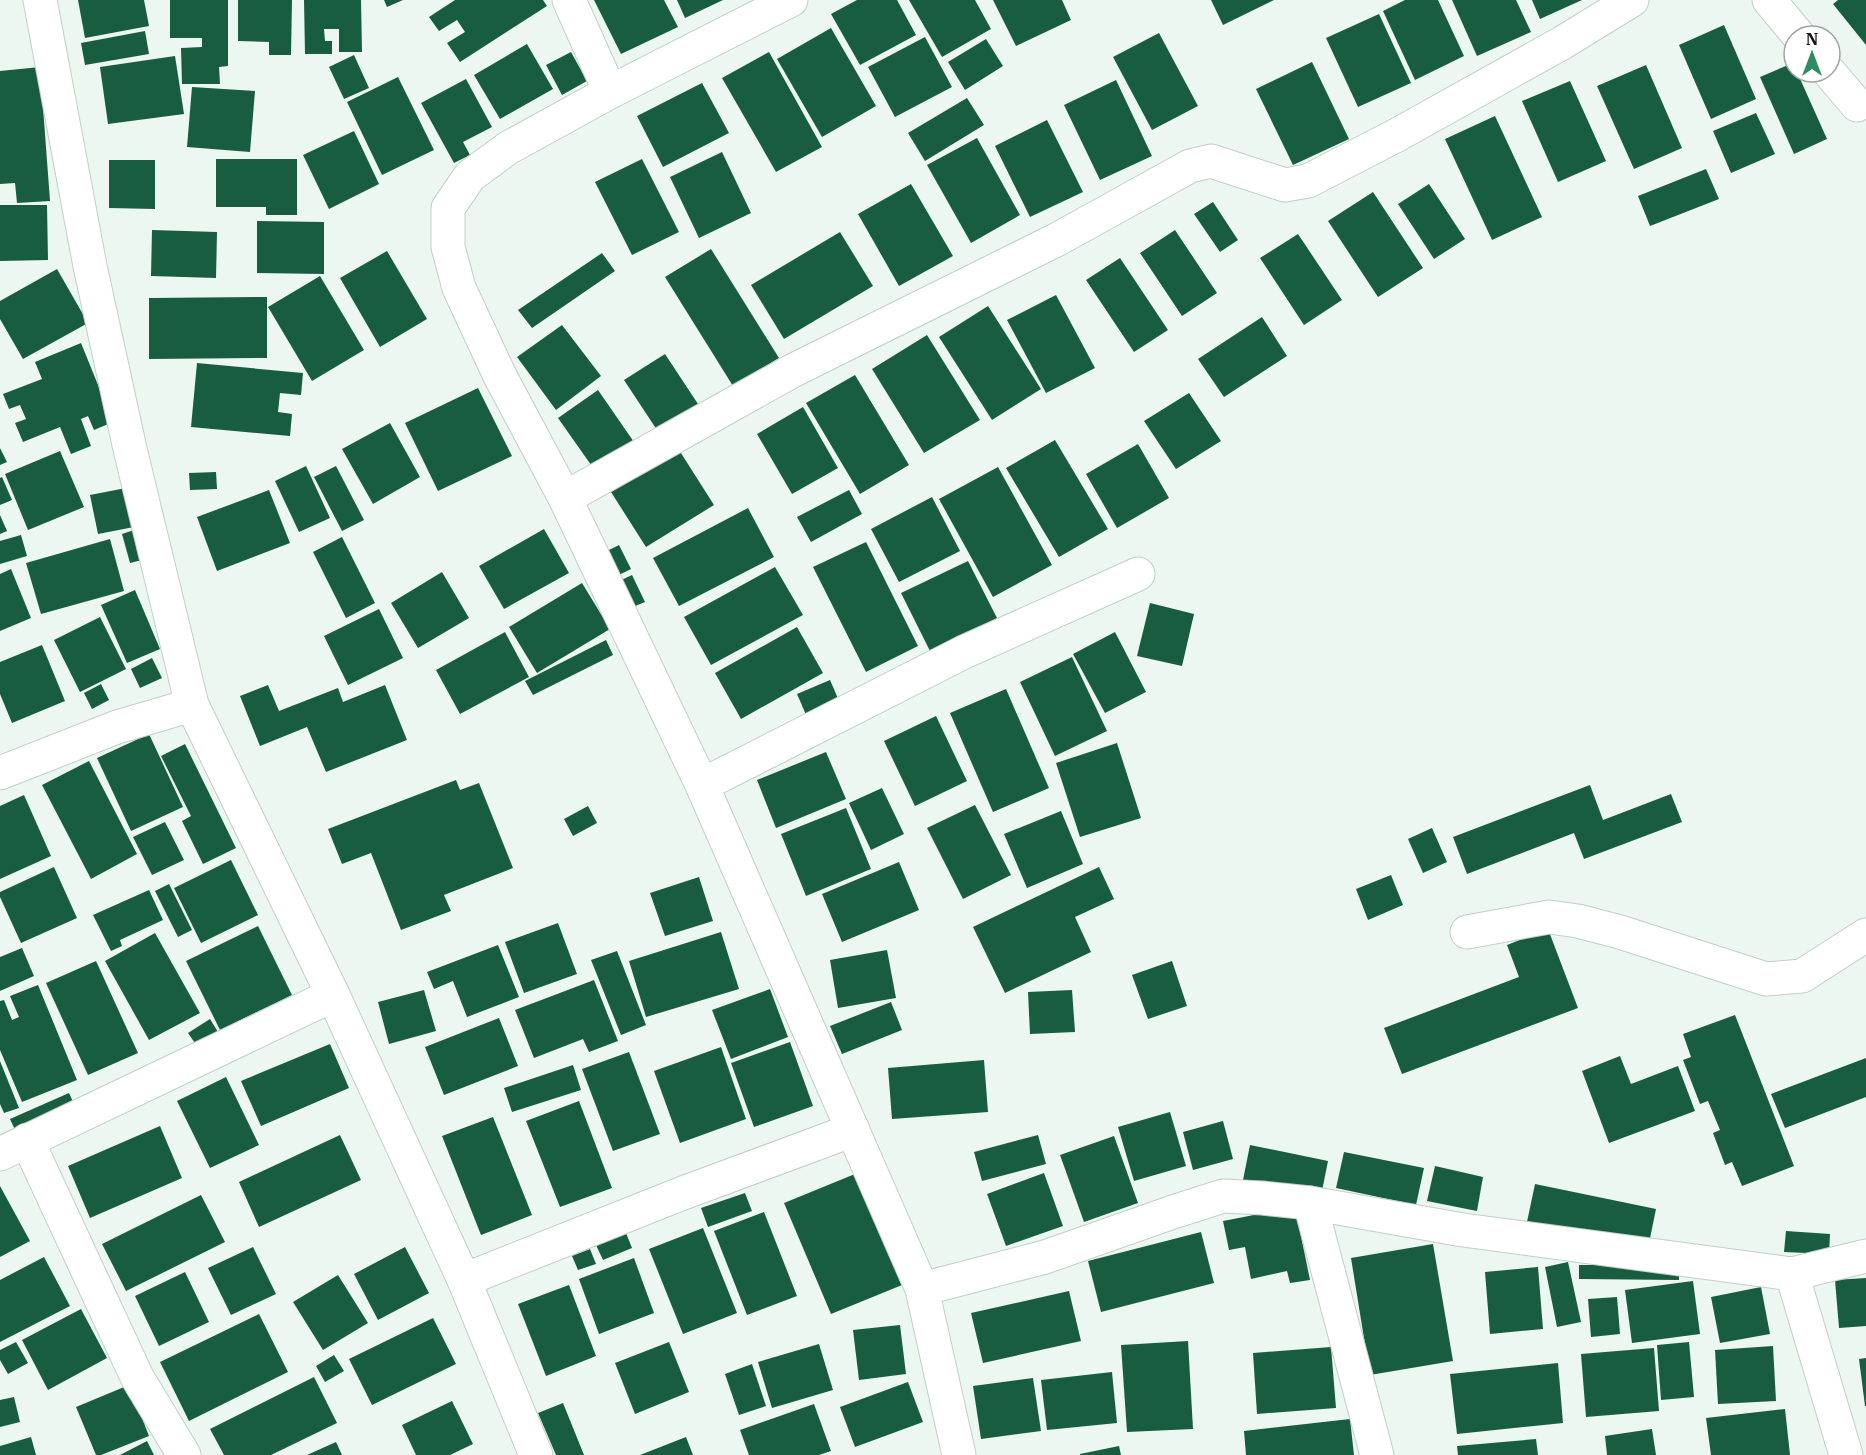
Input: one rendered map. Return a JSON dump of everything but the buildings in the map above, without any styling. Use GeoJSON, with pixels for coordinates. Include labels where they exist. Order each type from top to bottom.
{"type":"FeatureCollection","features":[{"type":"Feature","properties":{"kind":"street"},"geometry":{"type":"LineString","coordinates":[[40,0],[93,277],[130,449],[192,705],[333,995],[464,1280],[536,1455]]}},
{"type":"Feature","properties":{"kind":"street"},"geometry":{"type":"LineString","coordinates":[[569,0],[610,92]]}},
{"type":"Feature","properties":{"kind":"street"},"geometry":{"type":"LineString","coordinates":[[791,0],[610,92],[508,148],[470,176],[448,208],[447,247],[459,288],[500,376],[565,498],[702,785],[922,1289],[959,1455]]}},
{"type":"Feature","properties":{"kind":"street"},"geometry":{"type":"LineString","coordinates":[[565,498],[792,371],[1058,239],[1190,166],[1211,161],[1285,185],[1308,181],[1397,135],[1632,0]]}},
{"type":"Feature","properties":{"kind":"street"},"geometry":{"type":"LineString","coordinates":[[1769,0],[1789,24]]}},
{"type":"Feature","properties":{"kind":"street"},"geometry":{"type":"LineString","coordinates":[[1839,84],[1857,105]]}},
{"type":"Feature","properties":{"kind":"street"},"geometry":{"type":"LineString","coordinates":[[702,785],[964,652],[1138,574]]}},
{"type":"Feature","properties":{"kind":"street"},"geometry":{"type":"LineString","coordinates":[[0,772],[117,727],[192,705]]}},
{"type":"Feature","properties":{"kind":"street"},"geometry":{"type":"LineString","coordinates":[[1467,932],[1548,918],[1578,921],[1641,938],[1766,979],[1802,976],[1866,935]]}},
{"type":"Feature","properties":{"kind":"street"},"geometry":{"type":"LineString","coordinates":[[184,1455],[137,1377],[14,1147],[333,995]]}},
{"type":"Feature","properties":{"kind":"street"},"geometry":{"type":"LineString","coordinates":[[464,1280],[683,1193],[853,1130]]}},
{"type":"Feature","properties":{"kind":"street"},"geometry":{"type":"LineString","coordinates":[[922,1289],[1045,1257],[1223,1196],[1310,1203],[1463,1230],[1792,1274],[1866,1256]]}},
{"type":"Feature","properties":{"kind":"street"},"geometry":{"type":"LineString","coordinates":[[1310,1203],[1377,1455]]}},
{"type":"Feature","properties":{"kind":"street"},"geometry":{"type":"LineString","coordinates":[[1792,1274],[1846,1455]]}}]}
